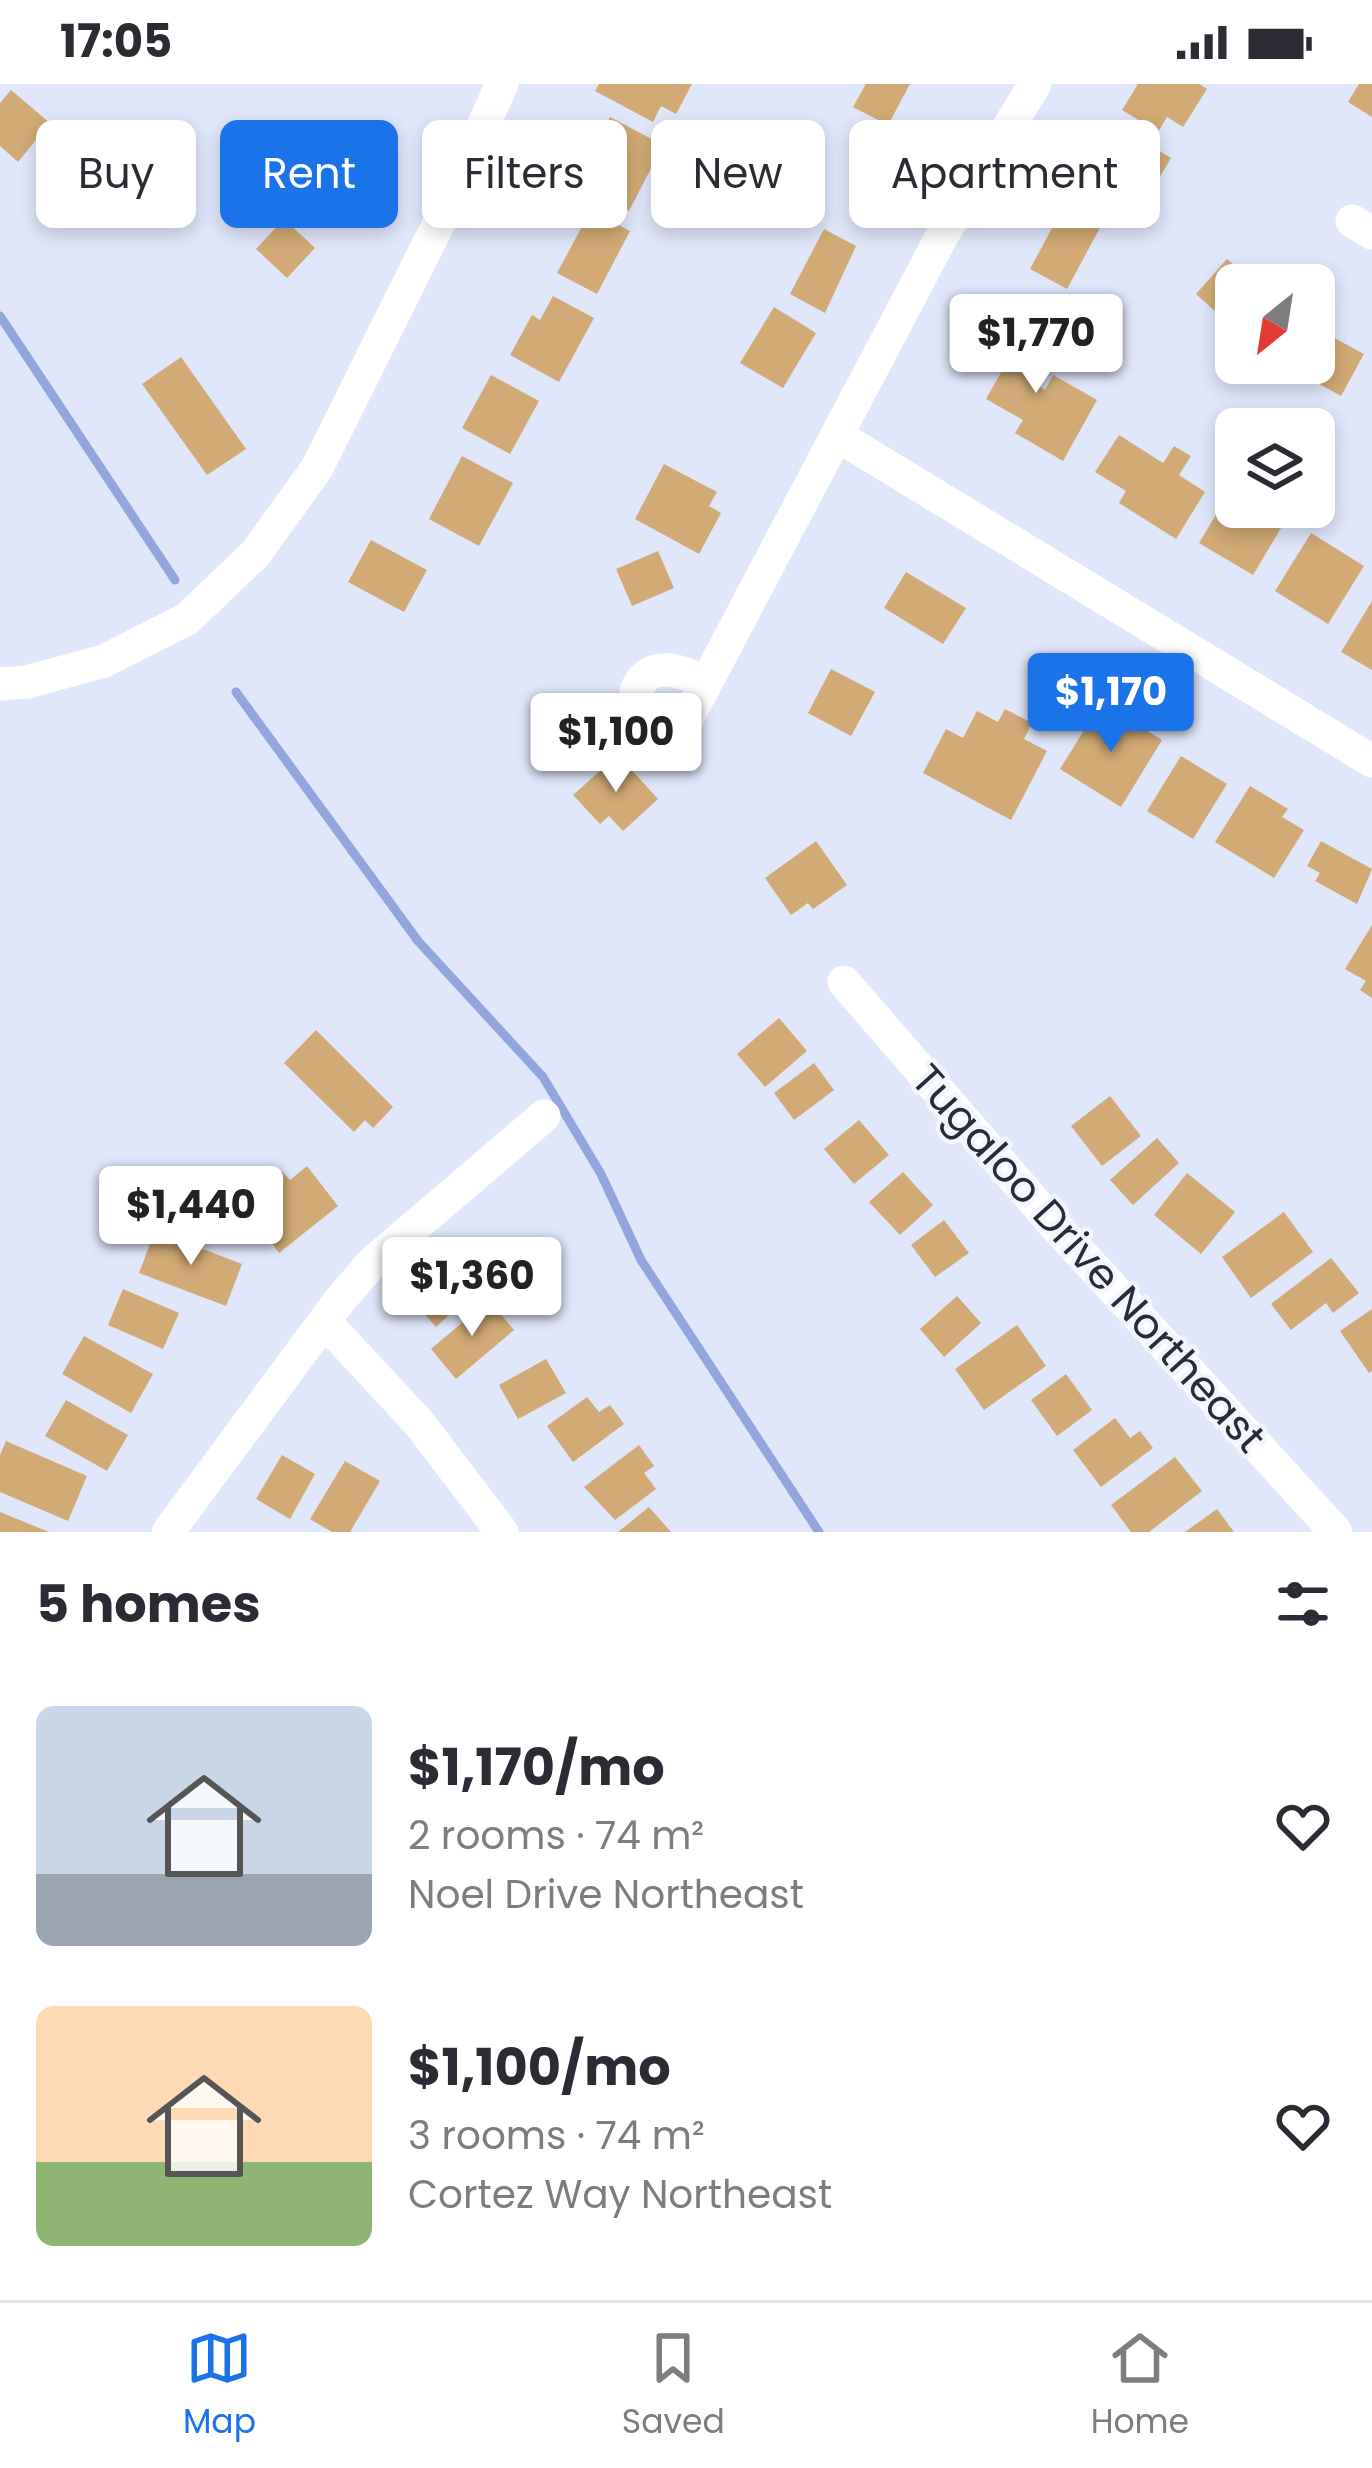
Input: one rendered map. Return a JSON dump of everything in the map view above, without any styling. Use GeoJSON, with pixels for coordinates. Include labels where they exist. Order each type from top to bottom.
{"type":"FeatureCollection","features":[{"type":"Feature","properties":{"kind":"street"},"geometry":{"type":"LineString","coordinates":[[0,684],[27,682],[104,661],[187,619],[256,553],[317,468],[441,219],[502,84]]}},
{"type":"Feature","properties":{"kind":"street"},"geometry":{"type":"LineString","coordinates":[[705,683],[944,235],[1035,84]]}},
{"type":"Feature","properties":{"kind":"street"},"geometry":{"type":"LineString","coordinates":[[838,436],[1372,761]]}},
{"type":"Feature","properties":{"kind":"street","name":"Tugaloo Drive Northeast"},"geometry":{"type":"LineString","coordinates":[[844,982],[1051,1221],[1336,1532]]}},
{"type":"Feature","properties":{"kind":"street"},"geometry":{"type":"LineString","coordinates":[[168,1532],[373,1262],[544,1116]]}},
{"type":"Feature","properties":{"kind":"street"},"geometry":{"type":"LineString","coordinates":[[325,1322],[419,1423],[502,1532]]}},
{"type":"Feature","properties":{"kind":"building"},"geometry":{"type":"Polygon","coordinates":[[[599,84],[692,84],[676,114],[661,106],[651,121],[595,91],[599,84]]]}},
{"type":"Feature","properties":{"kind":"building"},"geometry":{"type":"Polygon","coordinates":[[[866,84],[910,84],[891,120],[878,120],[853,107],[866,84]]]}},
{"type":"Feature","properties":{"kind":"building"},"geometry":{"type":"Polygon","coordinates":[[[1138,84],[1199,84],[1207,89],[1183,127],[1167,117],[1160,129],[1160,120],[1138,120],[1122,110],[1138,84]]]}},
{"type":"Feature","properties":{"kind":"building"},"geometry":{"type":"Polygon","coordinates":[[[1359,84],[1372,84],[1372,117],[1348,102],[1359,84]]]}},
{"type":"Feature","properties":{"kind":"building"},"geometry":{"type":"Polygon","coordinates":[[[11,90],[46,120],[36,120],[36,140],[18,162],[0,146],[0,103],[11,90]]]}},
{"type":"Feature","properties":{"kind":"building"},"geometry":{"type":"Polygon","coordinates":[[[627,126],[651,139],[651,168],[629,211],[627,126]]]}},
{"type":"Feature","properties":{"kind":"building"},"geometry":{"type":"Polygon","coordinates":[[[1160,151],[1171,158],[1160,176],[1160,151]]]}},
{"type":"Feature","properties":{"kind":"building"},"geometry":{"type":"Polygon","coordinates":[[[276,228],[294,228],[315,248],[287,278],[256,249],[276,228]]]}},
{"type":"Feature","properties":{"kind":"building"},"geometry":{"type":"Polygon","coordinates":[[[581,228],[630,231],[597,294],[557,273],[581,228]]]}},
{"type":"Feature","properties":{"kind":"building"},"geometry":{"type":"Polygon","coordinates":[[[1052,228],[1100,228],[1067,289],[1030,269],[1052,228]]]}},
{"type":"Feature","properties":{"kind":"building"},"geometry":{"type":"Polygon","coordinates":[[[824,229],[856,246],[825,313],[790,294],[824,229]]]}},
{"type":"Feature","properties":{"kind":"building"},"geometry":{"type":"Polygon","coordinates":[[[1215,273],[1215,311],[1196,294],[1215,273]]]}},
{"type":"Feature","properties":{"kind":"building"},"geometry":{"type":"Polygon","coordinates":[[[553,296],[594,318],[559,382],[510,355],[532,315],[540,320],[553,296]]]}},
{"type":"Feature","properties":{"kind":"building"},"geometry":{"type":"Polygon","coordinates":[[[774,307],[816,333],[783,388],[740,363],[774,307]]]}},
{"type":"Feature","properties":{"kind":"building"},"geometry":{"type":"Polygon","coordinates":[[[1003,325],[1044,349],[1028,379],[1045,390],[1053,375],[1097,400],[1063,461],[1015,433],[1023,420],[986,399],[1003,369],[984,358],[1003,325]]]}},
{"type":"Feature","properties":{"kind":"building"},"geometry":{"type":"Polygon","coordinates":[[[1335,338],[1364,354],[1341,396],[1320,384],[1335,384],[1335,338]]]}},
{"type":"Feature","properties":{"kind":"building"},"geometry":{"type":"Polygon","coordinates":[[[181,357],[246,449],[207,475],[142,384],[181,357]]]}},
{"type":"Feature","properties":{"kind":"building"},"geometry":{"type":"Polygon","coordinates":[[[491,375],[539,401],[510,454],[462,428],[491,375]]]}},
{"type":"Feature","properties":{"kind":"building"},"geometry":{"type":"Polygon","coordinates":[[[1119,435],[1163,463],[1174,446],[1191,456],[1179,475],[1205,492],[1176,539],[1119,503],[1126,491],[1095,472],[1119,435]]]}},
{"type":"Feature","properties":{"kind":"building"},"geometry":{"type":"Polygon","coordinates":[[[462,456],[513,483],[479,546],[429,519],[462,456]]]}},
{"type":"Feature","properties":{"kind":"building"},"geometry":{"type":"Polygon","coordinates":[[[664,464],[717,492],[709,506],[721,513],[699,554],[635,519],[664,464]]]}},
{"type":"Feature","properties":{"kind":"building"},"geometry":{"type":"Polygon","coordinates":[[[1215,516],[1215,528],[1281,528],[1253,575],[1199,543],[1215,516]]]}},
{"type":"Feature","properties":{"kind":"building"},"geometry":{"type":"Polygon","coordinates":[[[1311,533],[1364,566],[1328,624],[1275,591],[1311,533]]]}},
{"type":"Feature","properties":{"kind":"building"},"geometry":{"type":"Polygon","coordinates":[[[371,540],[427,570],[404,612],[348,582],[371,540]]]}},
{"type":"Feature","properties":{"kind":"building"},"geometry":{"type":"Polygon","coordinates":[[[658,551],[674,588],[632,606],[616,569],[658,551]]]}},
{"type":"Feature","properties":{"kind":"building"},"geometry":{"type":"Polygon","coordinates":[[[906,572],[966,608],[943,644],[884,608],[906,572]]]}},
{"type":"Feature","properties":{"kind":"building"},"geometry":{"type":"Polygon","coordinates":[[[1372,601],[1372,670],[1341,652],[1372,601]]]}},
{"type":"Feature","properties":{"kind":"building"},"geometry":{"type":"Polygon","coordinates":[[[831,669],[875,692],[851,736],[808,713],[831,669]]]}},
{"type":"Feature","properties":{"kind":"building"},"geometry":{"type":"Polygon","coordinates":[[[1101,703],[1162,740],[1121,807],[1060,769],[1101,703]]]}},
{"type":"Feature","properties":{"kind":"building"},"geometry":{"type":"Polygon","coordinates":[[[1005,709],[1032,723],[1024,739],[1047,751],[1011,820],[923,773],[946,729],[963,738],[977,711],[998,722],[1005,709]]]}},
{"type":"Feature","properties":{"kind":"building"},"geometry":{"type":"Polygon","coordinates":[[[618,755],[658,799],[623,831],[609,816],[600,824],[573,795],[618,755]]]}},
{"type":"Feature","properties":{"kind":"building"},"geometry":{"type":"Polygon","coordinates":[[[1181,756],[1227,784],[1193,839],[1147,811],[1181,756]]]}},
{"type":"Feature","properties":{"kind":"building"},"geometry":{"type":"Polygon","coordinates":[[[1250,786],[1288,809],[1282,817],[1304,830],[1274,878],[1215,842],[1250,786]]]}},
{"type":"Feature","properties":{"kind":"building"},"geometry":{"type":"Polygon","coordinates":[[[816,841],[847,885],[813,909],[808,903],[791,915],[765,878],[816,841]]]}},
{"type":"Feature","properties":{"kind":"building"},"geometry":{"type":"Polygon","coordinates":[[[1321,841],[1372,869],[1357,904],[1315,881],[1320,873],[1307,866],[1321,841]]]}},
{"type":"Feature","properties":{"kind":"building"},"geometry":{"type":"Polygon","coordinates":[[[1372,925],[1372,998],[1360,990],[1366,981],[1345,969],[1372,925]]]}},
{"type":"Feature","properties":{"kind":"building"},"geometry":{"type":"Polygon","coordinates":[[[779,1018],[807,1051],[765,1087],[737,1054],[779,1018]]]}},
{"type":"Feature","properties":{"kind":"building"},"geometry":{"type":"Polygon","coordinates":[[[316,1030],[393,1107],[373,1128],[365,1120],[354,1132],[284,1063],[316,1030]]]}},
{"type":"Feature","properties":{"kind":"building"},"geometry":{"type":"Polygon","coordinates":[[[814,1063],[834,1090],[794,1120],[774,1093],[814,1063]]]}},
{"type":"Feature","properties":{"kind":"building"},"geometry":{"type":"Polygon","coordinates":[[[1110,1096],[1141,1136],[1102,1166],[1071,1126],[1110,1096]]]}},
{"type":"Feature","properties":{"kind":"building"},"geometry":{"type":"Polygon","coordinates":[[[859,1120],[889,1155],[854,1184],[824,1149],[859,1120]]]}},
{"type":"Feature","properties":{"kind":"building"},"geometry":{"type":"Polygon","coordinates":[[[1157,1138],[1179,1163],[1133,1205],[1110,1180],[1157,1138]]]}},
{"type":"Feature","properties":{"kind":"building"},"geometry":{"type":"Polygon","coordinates":[[[307,1166],[338,1206],[279,1253],[258,1225],[267,1218],[250,1196],[282,1171],[290,1180],[307,1166]]]}},
{"type":"Feature","properties":{"kind":"building"},"geometry":{"type":"Polygon","coordinates":[[[903,1172],[933,1205],[900,1235],[869,1202],[903,1172]]]}},
{"type":"Feature","properties":{"kind":"building"},"geometry":{"type":"Polygon","coordinates":[[[1187,1173],[1235,1212],[1201,1254],[1154,1215],[1187,1173]]]}},
{"type":"Feature","properties":{"kind":"building"},"geometry":{"type":"Polygon","coordinates":[[[1284,1212],[1313,1252],[1251,1298],[1222,1257],[1284,1212]]]}},
{"type":"Feature","properties":{"kind":"building"},"geometry":{"type":"Polygon","coordinates":[[[944,1220],[969,1253],[935,1277],[911,1245],[944,1220]]]}},
{"type":"Feature","properties":{"kind":"building"},"geometry":{"type":"Polygon","coordinates":[[[155,1231],[242,1264],[226,1306],[139,1273],[155,1231]]]}},
{"type":"Feature","properties":{"kind":"building"},"geometry":{"type":"Polygon","coordinates":[[[1331,1258],[1359,1293],[1333,1313],[1326,1303],[1291,1330],[1271,1304],[1331,1258]]]}},
{"type":"Feature","properties":{"kind":"building"},"geometry":{"type":"Polygon","coordinates":[[[453,1261],[465,1274],[473,1267],[486,1281],[436,1327],[412,1300],[453,1261]]]}},
{"type":"Feature","properties":{"kind":"building"},"geometry":{"type":"Polygon","coordinates":[[[123,1289],[179,1313],[163,1349],[108,1325],[123,1289]]]}},
{"type":"Feature","properties":{"kind":"building"},"geometry":{"type":"Polygon","coordinates":[[[957,1296],[981,1323],[944,1357],[920,1329],[957,1296]]]}},
{"type":"Feature","properties":{"kind":"building"},"geometry":{"type":"Polygon","coordinates":[[[489,1300],[514,1330],[456,1379],[431,1349],[489,1300]]]}},
{"type":"Feature","properties":{"kind":"building"},"geometry":{"type":"Polygon","coordinates":[[[1372,1309],[1372,1371],[1369,1373],[1340,1331],[1372,1309]]]}},
{"type":"Feature","properties":{"kind":"building"},"geometry":{"type":"Polygon","coordinates":[[[1017,1325],[1046,1366],[984,1410],[955,1369],[1017,1325]]]}},
{"type":"Feature","properties":{"kind":"building"},"geometry":{"type":"Polygon","coordinates":[[[84,1336],[153,1374],[131,1413],[62,1374],[84,1336]]]}},
{"type":"Feature","properties":{"kind":"building"},"geometry":{"type":"Polygon","coordinates":[[[546,1359],[566,1393],[518,1419],[499,1385],[546,1359]]]}},
{"type":"Feature","properties":{"kind":"building"},"geometry":{"type":"Polygon","coordinates":[[[1066,1374],[1092,1410],[1057,1436],[1031,1400],[1066,1374]]]}},
{"type":"Feature","properties":{"kind":"building"},"geometry":{"type":"Polygon","coordinates":[[[587,1397],[599,1412],[610,1405],[624,1424],[573,1462],[547,1426],[587,1397]]]}},
{"type":"Feature","properties":{"kind":"building"},"geometry":{"type":"Polygon","coordinates":[[[66,1400],[128,1435],[107,1471],[45,1436],[66,1400]]]}},
{"type":"Feature","properties":{"kind":"building"},"geometry":{"type":"Polygon","coordinates":[[[1115,1418],[1130,1438],[1140,1431],[1153,1448],[1101,1487],[1073,1450],[1115,1418]]]}},
{"type":"Feature","properties":{"kind":"building"},"geometry":{"type":"Polygon","coordinates":[[[6,1441],[87,1476],[68,1521],[0,1492],[0,1455],[6,1441]]]}},
{"type":"Feature","properties":{"kind":"building"},"geometry":{"type":"Polygon","coordinates":[[[639,1445],[654,1466],[644,1473],[656,1489],[615,1520],[584,1487],[639,1445]]]}},
{"type":"Feature","properties":{"kind":"building"},"geometry":{"type":"Polygon","coordinates":[[[282,1455],[315,1474],[290,1519],[256,1499],[282,1455]]]}},
{"type":"Feature","properties":{"kind":"building"},"geometry":{"type":"Polygon","coordinates":[[[1175,1457],[1202,1491],[1149,1532],[1131,1532],[1111,1505],[1175,1457]]]}},
{"type":"Feature","properties":{"kind":"building"},"geometry":{"type":"Polygon","coordinates":[[[345,1461],[380,1481],[350,1532],[332,1532],[310,1519],[345,1461]]]}},
{"type":"Feature","properties":{"kind":"building"},"geometry":{"type":"Polygon","coordinates":[[[649,1507],[671,1532],[618,1532],[649,1507]]]}},
{"type":"Feature","properties":{"kind":"building"},"geometry":{"type":"Polygon","coordinates":[[[1217,1509],[1234,1532],[1185,1532],[1217,1509]]]}},
{"type":"Feature","properties":{"kind":"building"},"geometry":{"type":"Polygon","coordinates":[[[0,1512],[49,1532],[0,1532],[0,1512]]]}},
{"type":"Feature","properties":{"kind":"waterway"},"geometry":{"type":"LineString","coordinates":[[0,316],[175,580]]}},
{"type":"Feature","properties":{"kind":"waterway"},"geometry":{"type":"LineString","coordinates":[[236,692],[418,941],[543,1077],[601,1174],[641,1260],[819,1532]]}}]}
